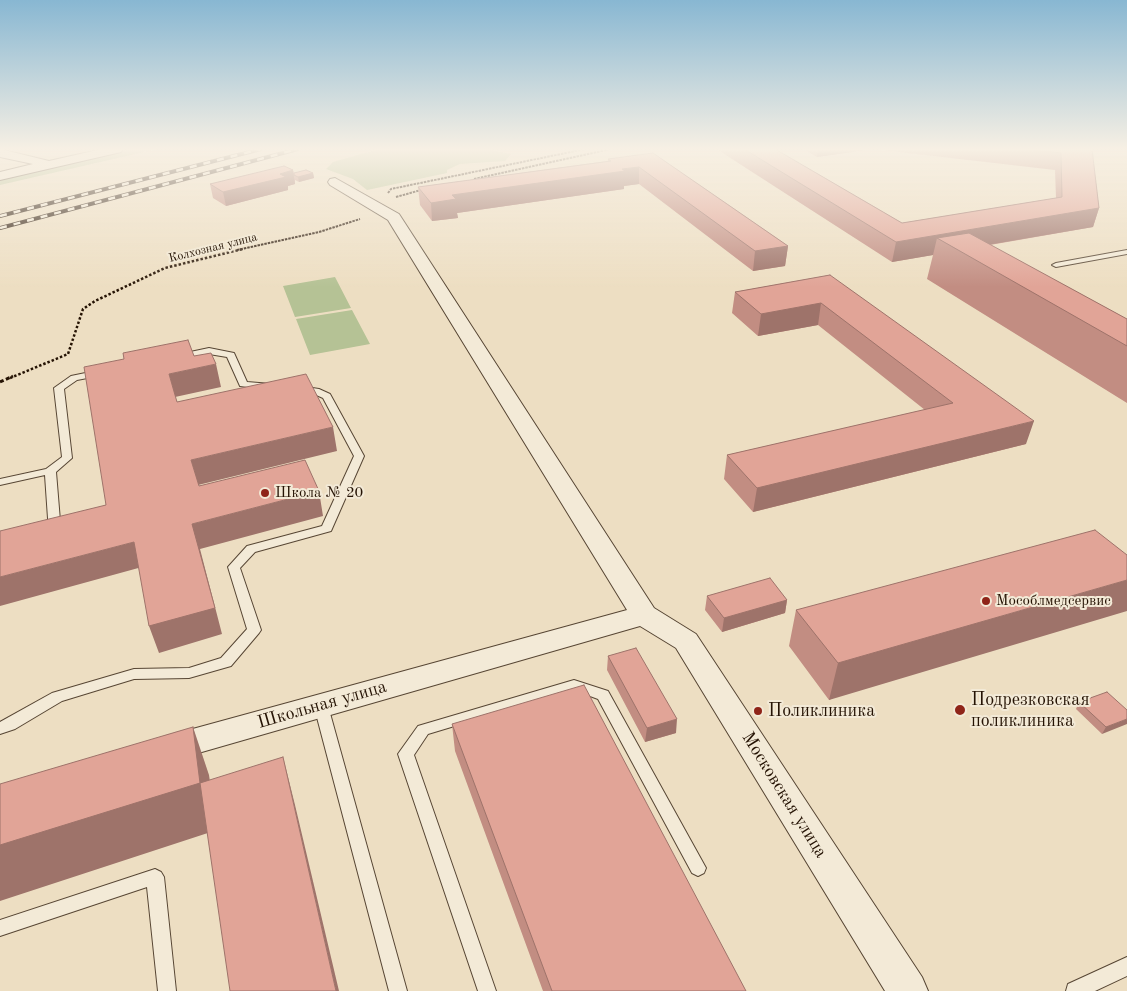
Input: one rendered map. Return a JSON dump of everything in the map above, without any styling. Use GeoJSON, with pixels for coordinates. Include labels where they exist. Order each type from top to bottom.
{"type":"FeatureCollection","features":[{"type":"Feature","properties":{"kind":"street"},"geometry":{"type":"LineString","coordinates":[[361,195],[382,206],[394,217],[644,615]]}},
{"type":"Feature","properties":{"kind":"street","name":"Школьная улица"},"geometry":{"type":"LineString","coordinates":[[142,756],[644,615]]}},
{"type":"Feature","properties":{"kind":"street","name":"Московская улица"},"geometry":{"type":"LineString","coordinates":[[644,615],[686,641],[692,649],[908,991]]}},
{"type":"Feature","properties":{"kind":"lane"},"geometry":{"type":"LineString","coordinates":[[1056,265],[1127,252]]}},
{"type":"Feature","properties":{"kind":"lane"},"geometry":{"type":"LineString","coordinates":[[0,728],[10,725],[57,697],[134,674],[189,673],[226,662],[254,630],[234,567],[251,549],[328,528],[359,456],[327,396],[316,391],[243,384],[232,356],[209,351],[170,359]]}},
{"type":"Feature","properties":{"kind":"lane"},"geometry":{"type":"LineString","coordinates":[[0,482],[50,470],[67,458],[59,388],[74,378],[113,370]]}},
{"type":"Feature","properties":{"kind":"lane"},"geometry":{"type":"LineString","coordinates":[[50,470],[56,538]]}},
{"type":"Feature","properties":{"kind":"lane"},"geometry":{"type":"LineString","coordinates":[[487,991],[406,754],[423,730],[574,685],[603,695],[698,868]]}},
{"type":"Feature","properties":{"kind":"lane"},"geometry":{"type":"LineString","coordinates":[[321,706],[398,991]]}},
{"type":"Feature","properties":{"kind":"lane"},"geometry":{"type":"LineString","coordinates":[[0,928],[155,877],[167,991]]}},
{"type":"Feature","properties":{"kind":"lane"},"geometry":{"type":"LineString","coordinates":[[1075,991],[1127,966]]}},
{"type":"Feature","properties":{"kind":"path"},"geometry":{"type":"LineString","coordinates":[[382,206],[388,195]]}},
{"type":"Feature","properties":{"kind":"path"},"geometry":{"type":"LineString","coordinates":[[382,206],[410,195]]}},
{"type":"Feature","properties":{"kind":"path","name":"Колхозная улица"},"geometry":{"type":"LineString","coordinates":[[0,382],[68,354],[83,309],[95,301],[166,268],[319,232],[382,206]]}},
{"type":"Feature","properties":{"kind":"green space"},"geometry":{"type":"Polygon","coordinates":[[[335,277],[351,308],[295,317],[283,286],[335,277]]]}},
{"type":"Feature","properties":{"kind":"green space"},"geometry":{"type":"Polygon","coordinates":[[[352,310],[370,344],[310,355],[296,319],[352,310]]]}},
{"type":"Feature","properties":{"kind":"building"},"geometry":{"type":"Polygon","coordinates":[[[425,195],[452,195],[456,199],[431,203],[425,195]]]}},
{"type":"Feature","properties":{"kind":"building"},"geometry":{"type":"Polygon","coordinates":[[[678,195],[714,195],[788,246],[755,251],[678,195]]]}},
{"type":"Feature","properties":{"kind":"building"},"geometry":{"type":"Polygon","coordinates":[[[820,195],[854,195],[902,223],[1062,197],[1062,195],[1097,195],[1099,208],[896,242],[820,195]]]}},
{"type":"Feature","properties":{"kind":"building"},"geometry":{"type":"Polygon","coordinates":[[[969,233],[1127,319],[1127,346],[937,238],[969,233]]]}},
{"type":"Feature","properties":{"kind":"building"},"geometry":{"type":"Polygon","coordinates":[[[830,275],[1034,421],[757,488],[727,455],[953,403],[821,303],[761,314],[735,292],[830,275]]]}},
{"type":"Feature","properties":{"kind":"building"},"geometry":{"type":"Polygon","coordinates":[[[188,340],[194,356],[211,353],[216,364],[169,374],[177,402],[306,374],[333,427],[191,460],[199,486],[305,460],[319,491],[192,524],[215,608],[149,626],[134,542],[0,577],[0,531],[106,505],[84,367],[124,359],[123,353],[188,340]]]}},
{"type":"Feature","properties":{"kind":"building"},"geometry":{"type":"Polygon","coordinates":[[[1095,530],[1127,555],[1127,580],[838,663],[796,610],[1095,530]]]}},
{"type":"Feature","properties":{"kind":"building"},"geometry":{"type":"Polygon","coordinates":[[[770,578],[787,600],[724,618],[707,596],[770,578]]]}},
{"type":"Feature","properties":{"kind":"building"},"geometry":{"type":"Polygon","coordinates":[[[636,648],[677,719],[647,728],[608,656],[636,648]]]}},
{"type":"Feature","properties":{"kind":"building"},"geometry":{"type":"Polygon","coordinates":[[[584,685],[746,991],[552,991],[452,724],[584,685]]]}},
{"type":"Feature","properties":{"kind":"building"},"geometry":{"type":"Polygon","coordinates":[[[1107,692],[1127,710],[1127,719],[1106,727],[1079,702],[1107,692]]]}},
{"type":"Feature","properties":{"kind":"building"},"geometry":{"type":"Polygon","coordinates":[[[193,727],[200,783],[0,845],[0,784],[193,727]]]}},
{"type":"Feature","properties":{"kind":"building"},"geometry":{"type":"Polygon","coordinates":[[[283,757],[336,991],[230,991],[200,783],[283,757]]]}},
{"type":"Feature","properties":{"kind":"railway"},"geometry":{"type":"LineString","coordinates":[[0,216],[81,195]]}},
{"type":"Feature","properties":{"kind":"railway"},"geometry":{"type":"LineString","coordinates":[[0,228],[124,195]]}},
{"type":"Feature","properties":{"kind":"place","name":"Школа № 20"},"geometry":{"type":"Point","coordinates":[265,493]}},
{"type":"Feature","properties":{"kind":"place","name":"Мособлмедсервис"},"geometry":{"type":"Point","coordinates":[986,601]}},
{"type":"Feature","properties":{"kind":"place","name":"Подрезковская поликлиника"},"geometry":{"type":"Point","coordinates":[960,710]}},
{"type":"Feature","properties":{"kind":"place","name":"Поликлиника"},"geometry":{"type":"Point","coordinates":[758,711]}}]}
